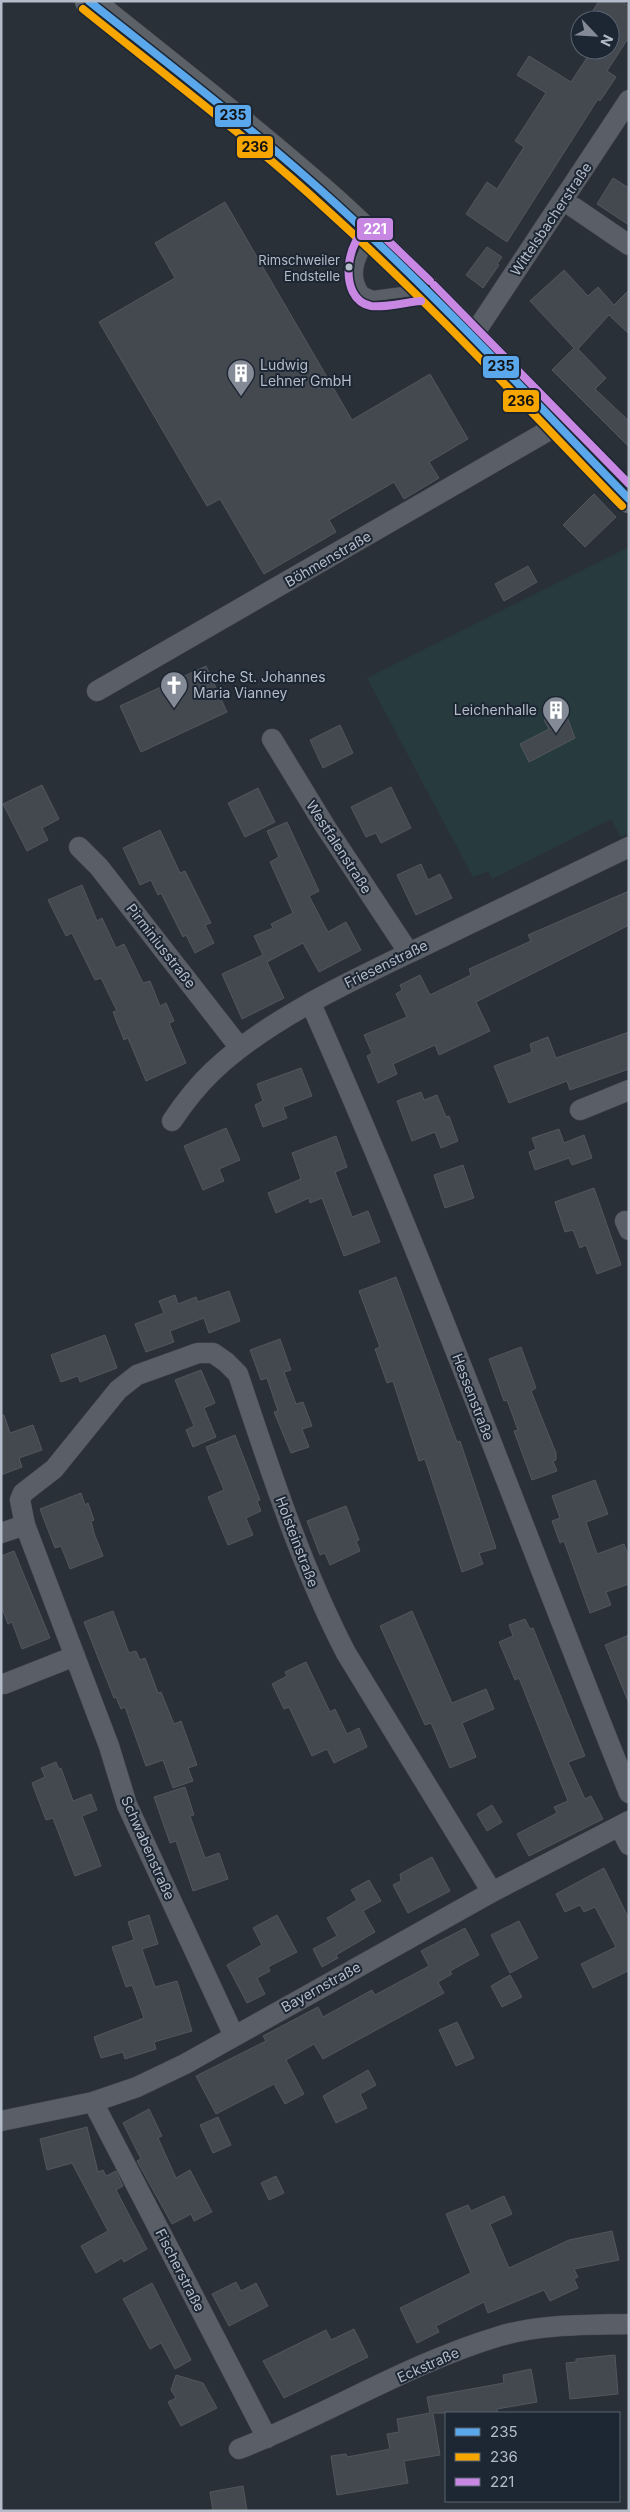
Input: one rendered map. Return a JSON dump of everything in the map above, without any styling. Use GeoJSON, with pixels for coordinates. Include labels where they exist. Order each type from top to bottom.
{"type":"FeatureCollection","features":[{"type":"Feature","properties":{"kind":"main road"},"geometry":{"type":"LineString","coordinates":[[89,1],[244,126],[308,180],[371,238],[472,337],[629,499]]}},
{"type":"Feature","properties":{"kind":"street","name":"Wittelsbacherstraße"},"geometry":{"type":"LineString","coordinates":[[472,337],[629,100]]}},
{"type":"Feature","properties":{"kind":"street"},"geometry":{"type":"LineString","coordinates":[[563,200],[629,245]]}},
{"type":"Feature","properties":{"kind":"street","name":"Böhmenstraße"},"geometry":{"type":"LineString","coordinates":[[97,691],[558,425]]}},
{"type":"Feature","properties":{"kind":"street","name":"Westfalenstraße"},"geometry":{"type":"LineString","coordinates":[[272,740],[324,826],[409,953]]}},
{"type":"Feature","properties":{"kind":"street","name":"Pirminiusstraße"},"geometry":{"type":"LineString","coordinates":[[79,847],[99,866],[240,1048]]}},
{"type":"Feature","properties":{"kind":"street","name":"Friesenstraße"},"geometry":{"type":"LineString","coordinates":[[172,1121],[190,1095],[212,1072],[240,1048],[311,1004],[345,984],[629,847]]}},
{"type":"Feature","properties":{"kind":"street","name":"Hessenstraße"},"geometry":{"type":"LineString","coordinates":[[311,1004],[407,1226],[549,1596],[629,1793]]}},
{"type":"Feature","properties":{"kind":"street"},"geometry":{"type":"LineString","coordinates":[[580,1110],[629,1090]]}},
{"type":"Feature","properties":{"kind":"street","name":"Holsteinstraße"},"geometry":{"type":"LineString","coordinates":[[64,1457],[118,1390],[137,1375],[198,1352],[213,1353],[238,1374],[286,1515],[325,1613],[346,1653],[492,1892]]}},
{"type":"Feature","properties":{"kind":"street","name":"Schwabenstraße"},"geometry":{"type":"LineString","coordinates":[[64,1457],[54,1469],[23,1493],[20,1500],[25,1525],[109,1746],[127,1804],[234,2036]]}},
{"type":"Feature","properties":{"kind":"street"},"geometry":{"type":"LineString","coordinates":[[1,1533],[25,1525]]}},
{"type":"Feature","properties":{"kind":"street"},"geometry":{"type":"LineString","coordinates":[[4,1684],[74,1656]]}},
{"type":"Feature","properties":{"kind":"street"},"geometry":{"type":"LineString","coordinates":[[624,1824],[629,1846]]}},
{"type":"Feature","properties":{"kind":"street","name":"Bayernstraße"},"geometry":{"type":"LineString","coordinates":[[1,2121],[93,2102],[137,2087],[234,2036],[492,1892],[624,1824]]}},
{"type":"Feature","properties":{"kind":"street","name":"Fischerstraße"},"geometry":{"type":"LineString","coordinates":[[93,2102],[267,2438]]}},
{"type":"Feature","properties":{"kind":"street","name":"Eckstraße"},"geometry":{"type":"LineString","coordinates":[[239,2449],[450,2355],[502,2336],[579,2325],[629,2324]]}},
{"type":"Feature","properties":{"kind":"lane"},"geometry":{"type":"LineString","coordinates":[[371,238],[362,256],[357,276],[364,292],[373,296],[425,290]]}},
{"type":"Feature","properties":{"kind":"green space"},"geometry":{"type":"Polygon","coordinates":[[[629,547],[629,833],[621,837],[611,819],[492,879],[488,871],[473,877],[367,678],[629,547]]]}},
{"type":"Feature","properties":{"kind":"building"},"geometry":{"type":"Polygon","coordinates":[[[599,1],[621,1],[629,6],[629,37],[620,51],[620,10],[593,10],[599,1]]]}},
{"type":"Feature","properties":{"kind":"building"},"geometry":{"type":"Polygon","coordinates":[[[529,56],[571,82],[585,60],[614,60],[607,71],[616,77],[600,101],[598,99],[507,242],[466,214],[487,182],[497,189],[524,147],[515,141],[546,93],[517,75],[529,56]]]}},
{"type":"Feature","properties":{"kind":"building"},"geometry":{"type":"Polygon","coordinates":[[[613,178],[629,188],[629,225],[597,204],[613,178]]]}},
{"type":"Feature","properties":{"kind":"building","name":"Ludwig Lehner GmbH"},"geometry":{"type":"Polygon","coordinates":[[[225,202],[352,420],[430,374],[468,439],[429,462],[439,478],[404,499],[394,482],[329,520],[336,532],[264,574],[220,499],[207,506],[99,322],[175,278],[155,243],[225,202]]]}},
{"type":"Feature","properties":{"kind":"building"},"geometry":{"type":"Polygon","coordinates":[[[487,247],[502,257],[497,264],[499,265],[483,288],[466,275],[487,247]]]}},
{"type":"Feature","properties":{"kind":"building"},"geometry":{"type":"Polygon","coordinates":[[[564,270],[588,296],[598,287],[614,305],[629,290],[629,334],[609,315],[578,349],[606,378],[595,389],[629,421],[629,447],[552,370],[574,348],[530,301],[564,270]]]}},
{"type":"Feature","properties":{"kind":"building"},"geometry":{"type":"Polygon","coordinates":[[[594,494],[616,517],[585,547],[563,525],[594,494]]]}},
{"type":"Feature","properties":{"kind":"building"},"geometry":{"type":"Polygon","coordinates":[[[528,566],[537,582],[504,601],[495,584],[528,566]]]}},
{"type":"Feature","properties":{"kind":"building","name":"Kirche St. Johannes Maria Vianney"},"geometry":{"type":"Polygon","coordinates":[[[206,666],[227,712],[141,752],[120,706],[206,666]]]}},
{"type":"Feature","properties":{"kind":"building","name":"Leichenhalle"},"geometry":{"type":"Polygon","coordinates":[[[564,709],[575,738],[529,762],[520,744],[549,729],[544,720],[564,709]]]}},
{"type":"Feature","properties":{"kind":"building"},"geometry":{"type":"Polygon","coordinates":[[[340,725],[353,753],[323,768],[310,740],[340,725]]]}},
{"type":"Feature","properties":{"kind":"building"},"geometry":{"type":"Polygon","coordinates":[[[42,785],[59,819],[42,828],[48,840],[27,851],[3,804],[42,785]]]}},
{"type":"Feature","properties":{"kind":"building"},"geometry":{"type":"Polygon","coordinates":[[[391,787],[411,828],[381,843],[376,833],[366,837],[351,807],[391,787]]]}},
{"type":"Feature","properties":{"kind":"building"},"geometry":{"type":"Polygon","coordinates":[[[258,788],[275,822],[245,837],[228,803],[258,788]]]}},
{"type":"Feature","properties":{"kind":"building"},"geometry":{"type":"Polygon","coordinates":[[[287,822],[319,891],[309,896],[328,932],[346,922],[361,950],[319,972],[303,943],[267,962],[284,998],[242,1019],[222,974],[263,955],[254,936],[273,928],[271,924],[293,913],[270,862],[279,857],[267,831],[287,822]]]}},
{"type":"Feature","properties":{"kind":"building"},"geometry":{"type":"Polygon","coordinates":[[[160,830],[180,873],[185,871],[211,923],[205,925],[214,943],[195,953],[186,935],[183,937],[161,893],[158,895],[151,880],[140,885],[123,848],[160,830]]]}},
{"type":"Feature","properties":{"kind":"building"},"geometry":{"type":"Polygon","coordinates":[[[421,864],[428,880],[440,874],[452,898],[416,915],[397,875],[421,864]]]}},
{"type":"Feature","properties":{"kind":"building"},"geometry":{"type":"Polygon","coordinates":[[[82,885],[97,921],[102,918],[116,948],[124,944],[143,983],[150,981],[160,1006],[166,1003],[174,1021],[169,1023],[186,1063],[146,1081],[128,1038],[124,1040],[113,1012],[117,1011],[101,978],[95,980],[72,933],[66,936],[48,900],[82,885]]]}},
{"type":"Feature","properties":{"kind":"building"},"geometry":{"type":"Polygon","coordinates":[[[629,891],[629,925],[476,1002],[490,1031],[439,1055],[435,1045],[393,1064],[397,1074],[378,1083],[367,1056],[372,1053],[364,1035],[407,1017],[396,994],[402,990],[400,985],[420,975],[430,995],[471,975],[469,969],[531,941],[528,935],[629,891]]]}},
{"type":"Feature","properties":{"kind":"building"},"geometry":{"type":"Polygon","coordinates":[[[629,1032],[629,1069],[570,1090],[567,1081],[509,1103],[494,1066],[532,1052],[530,1044],[548,1037],[556,1058],[629,1032]]]}},
{"type":"Feature","properties":{"kind":"building"},"geometry":{"type":"Polygon","coordinates":[[[301,1068],[312,1096],[283,1107],[287,1118],[263,1127],[255,1105],[263,1101],[257,1084],[301,1068]]]}},
{"type":"Feature","properties":{"kind":"building"},"geometry":{"type":"Polygon","coordinates":[[[421,1092],[424,1100],[437,1095],[446,1117],[449,1116],[458,1141],[441,1148],[435,1132],[412,1141],[397,1101],[421,1092]]]}},
{"type":"Feature","properties":{"kind":"building"},"geometry":{"type":"Polygon","coordinates":[[[226,1128],[240,1160],[219,1169],[224,1181],[203,1190],[184,1146],[226,1128]]]}},
{"type":"Feature","properties":{"kind":"building"},"geometry":{"type":"Polygon","coordinates":[[[559,1129],[564,1143],[584,1135],[592,1158],[572,1165],[569,1158],[535,1170],[529,1152],[536,1149],[532,1138],[559,1129]]]}},
{"type":"Feature","properties":{"kind":"building"},"geometry":{"type":"Polygon","coordinates":[[[336,1136],[347,1167],[335,1172],[352,1217],[368,1211],[380,1242],[344,1256],[322,1198],[310,1203],[309,1198],[276,1213],[268,1193],[301,1179],[292,1153],[336,1136]]]}},
{"type":"Feature","properties":{"kind":"building"},"geometry":{"type":"Polygon","coordinates":[[[463,1165],[474,1198],[445,1208],[434,1175],[463,1165]]]}},
{"type":"Feature","properties":{"kind":"building"},"geometry":{"type":"Polygon","coordinates":[[[594,1188],[621,1265],[597,1274],[586,1245],[580,1248],[573,1230],[565,1232],[555,1202],[594,1188]]]}},
{"type":"Feature","properties":{"kind":"building"},"geometry":{"type":"Polygon","coordinates":[[[396,1277],[457,1442],[460,1441],[496,1548],[479,1553],[483,1564],[462,1572],[425,1459],[419,1461],[393,1381],[387,1383],[375,1349],[380,1347],[359,1291],[396,1277]]]}},
{"type":"Feature","properties":{"kind":"building"},"geometry":{"type":"Polygon","coordinates":[[[229,1291],[240,1321],[209,1333],[204,1318],[170,1331],[174,1342],[146,1352],[135,1324],[164,1313],[159,1301],[175,1295],[178,1304],[196,1297],[198,1302],[229,1291]]]}},
{"type":"Feature","properties":{"kind":"building"},"geometry":{"type":"Polygon","coordinates":[[[105,1335],[117,1368],[80,1382],[78,1376],[61,1382],[51,1355],[105,1335]]]}},
{"type":"Feature","properties":{"kind":"building"},"geometry":{"type":"Polygon","coordinates":[[[280,1339],[291,1370],[284,1372],[296,1404],[303,1402],[312,1426],[302,1429],[309,1447],[291,1453],[274,1412],[278,1411],[267,1378],[261,1380],[250,1350],[280,1339]]]}},
{"type":"Feature","properties":{"kind":"building"},"geometry":{"type":"Polygon","coordinates":[[[521,1347],[536,1388],[531,1391],[556,1453],[556,1460],[553,1461],[557,1471],[532,1480],[514,1431],[518,1430],[507,1400],[504,1401],[489,1359],[521,1347]]]}},
{"type":"Feature","properties":{"kind":"building"},"geometry":{"type":"Polygon","coordinates":[[[201,1370],[215,1403],[204,1408],[216,1437],[193,1447],[186,1430],[194,1426],[175,1380],[201,1370]]]}},
{"type":"Feature","properties":{"kind":"building"},"geometry":{"type":"Polygon","coordinates":[[[1,1415],[4,1415],[10,1433],[33,1425],[42,1450],[19,1458],[22,1467],[1,1475],[1,1415]]]}},
{"type":"Feature","properties":{"kind":"building"},"geometry":{"type":"Polygon","coordinates":[[[235,1435],[260,1500],[257,1501],[261,1511],[246,1518],[253,1535],[228,1545],[208,1497],[224,1490],[206,1447],[235,1435]]]}},
{"type":"Feature","properties":{"kind":"building"},"geometry":{"type":"Polygon","coordinates":[[[595,1480],[608,1514],[586,1522],[597,1554],[624,1544],[629,1557],[629,1584],[606,1592],[611,1605],[590,1613],[564,1541],[560,1543],[552,1521],[560,1518],[552,1496],[595,1480]]]}},
{"type":"Feature","properties":{"kind":"building"},"geometry":{"type":"Polygon","coordinates":[[[81,1493],[85,1505],[88,1503],[94,1520],[91,1521],[94,1533],[103,1556],[70,1569],[61,1546],[55,1548],[40,1509],[81,1493]]]}},
{"type":"Feature","properties":{"kind":"building"},"geometry":{"type":"Polygon","coordinates":[[[346,1506],[359,1540],[356,1541],[360,1551],[330,1565],[325,1553],[320,1555],[307,1521],[346,1506]]]}},
{"type":"Feature","properties":{"kind":"building"},"geometry":{"type":"Polygon","coordinates":[[[14,1551],[50,1638],[22,1649],[12,1622],[8,1624],[1,1606],[1,1556],[14,1551]]]}},
{"type":"Feature","properties":{"kind":"building"},"geometry":{"type":"Polygon","coordinates":[[[113,1611],[129,1653],[136,1651],[140,1660],[145,1658],[158,1693],[161,1692],[174,1724],[181,1721],[197,1765],[188,1768],[193,1781],[173,1788],[163,1760],[146,1766],[125,1707],[121,1709],[116,1697],[114,1698],[84,1622],[113,1611]]]}},
{"type":"Feature","properties":{"kind":"building"},"geometry":{"type":"Polygon","coordinates":[[[412,1611],[452,1703],[486,1689],[494,1709],[462,1723],[476,1757],[450,1768],[431,1723],[425,1725],[380,1626],[412,1611]]]}},
{"type":"Feature","properties":{"kind":"building"},"geometry":{"type":"Polygon","coordinates":[[[525,1619],[530,1629],[533,1628],[585,1756],[568,1762],[585,1799],[591,1796],[603,1819],[529,1856],[517,1834],[557,1813],[554,1807],[568,1801],[519,1678],[515,1680],[499,1642],[513,1636],[509,1625],[525,1619]]]}},
{"type":"Feature","properties":{"kind":"building"},"geometry":{"type":"Polygon","coordinates":[[[629,1635],[629,1700],[628,1701],[605,1645],[629,1635]]]}},
{"type":"Feature","properties":{"kind":"building"},"geometry":{"type":"Polygon","coordinates":[[[306,1662],[330,1712],[335,1709],[347,1734],[359,1728],[367,1747],[334,1763],[327,1749],[312,1756],[289,1707],[284,1709],[272,1684],[287,1676],[285,1672],[306,1662]]]}},
{"type":"Feature","properties":{"kind":"building"},"geometry":{"type":"Polygon","coordinates":[[[56,1762],[59,1769],[61,1768],[73,1801],[91,1794],[97,1810],[82,1816],[101,1866],[75,1876],[53,1818],[46,1820],[32,1783],[45,1777],[41,1768],[56,1762]]]}},
{"type":"Feature","properties":{"kind":"building"},"geometry":{"type":"Polygon","coordinates":[[[185,1787],[194,1815],[190,1816],[205,1858],[219,1853],[228,1879],[193,1891],[176,1841],[170,1843],[154,1797],[185,1787]]]}},
{"type":"Feature","properties":{"kind":"building"},"geometry":{"type":"Polygon","coordinates":[[[492,1805],[502,1822],[487,1831],[477,1814],[492,1805]]]}},
{"type":"Feature","properties":{"kind":"building"},"geometry":{"type":"Polygon","coordinates":[[[432,1857],[450,1891],[408,1913],[393,1885],[401,1881],[400,1874],[432,1857]]]}},
{"type":"Feature","properties":{"kind":"building"},"geometry":{"type":"Polygon","coordinates":[[[604,1868],[629,1919],[629,1973],[628,1971],[593,1988],[581,1964],[616,1947],[595,1907],[584,1912],[580,1905],[565,1912],[556,1894],[604,1868]]]}},
{"type":"Feature","properties":{"kind":"building"},"geometry":{"type":"Polygon","coordinates":[[[369,1880],[381,1901],[363,1911],[375,1932],[336,1955],[338,1958],[322,1967],[313,1949],[337,1936],[327,1918],[357,1900],[351,1890],[369,1880]]]}},
{"type":"Feature","properties":{"kind":"building"},"geometry":{"type":"Polygon","coordinates":[[[149,1915],[158,1944],[142,1949],[155,1987],[177,1981],[192,2031],[154,2042],[156,2049],[125,2059],[123,2052],[101,2058],[94,2037],[144,2018],[132,1985],[126,1987],[112,1947],[134,1940],[128,1922],[149,1915]]]}},
{"type":"Feature","properties":{"kind":"building"},"geometry":{"type":"Polygon","coordinates":[[[277,1915],[297,1952],[268,1967],[270,1971],[257,1978],[265,1994],[247,2003],[227,1965],[262,1945],[253,1928],[277,1915]]]}},
{"type":"Feature","properties":{"kind":"building"},"geometry":{"type":"Polygon","coordinates":[[[519,1921],[538,1958],[510,1973],[491,1935],[519,1921]]]}},
{"type":"Feature","properties":{"kind":"building"},"geometry":{"type":"Polygon","coordinates":[[[465,1928],[479,1955],[450,1971],[452,1974],[438,1982],[444,1993],[323,2059],[314,2044],[286,2060],[304,2094],[285,2104],[274,2084],[216,2114],[196,2076],[266,2041],[263,2036],[318,2007],[323,2017],[372,1990],[375,1995],[429,1966],[421,1951],[465,1928]]]}},
{"type":"Feature","properties":{"kind":"building"},"geometry":{"type":"Polygon","coordinates":[[[510,1975],[522,1997],[502,2007],[491,1986],[510,1975]]]}},
{"type":"Feature","properties":{"kind":"building"},"geometry":{"type":"Polygon","coordinates":[[[457,2022],[474,2058],[456,2066],[439,2030],[457,2022]]]}},
{"type":"Feature","properties":{"kind":"building"},"geometry":{"type":"Polygon","coordinates":[[[368,2070],[376,2085],[360,2094],[367,2108],[336,2123],[323,2096],[368,2070]]]}},
{"type":"Feature","properties":{"kind":"building"},"geometry":{"type":"Polygon","coordinates":[[[149,2109],[162,2136],[158,2138],[176,2178],[190,2170],[212,2212],[194,2221],[191,2214],[172,2224],[137,2161],[141,2159],[123,2123],[149,2109]]]}},
{"type":"Feature","properties":{"kind":"building"},"geometry":{"type":"Polygon","coordinates":[[[218,2117],[231,2145],[213,2153],[200,2125],[218,2117]]]}},
{"type":"Feature","properties":{"kind":"building"},"geometry":{"type":"Polygon","coordinates":[[[87,2127],[98,2172],[103,2170],[106,2176],[116,2171],[123,2186],[116,2190],[147,2249],[124,2262],[122,2258],[96,2273],[81,2246],[108,2231],[72,2163],[47,2170],[40,2139],[87,2127]]]}},
{"type":"Feature","properties":{"kind":"building"},"geometry":{"type":"Polygon","coordinates":[[[276,2176],[284,2193],[269,2200],[261,2183],[276,2176]]]}},
{"type":"Feature","properties":{"kind":"building"},"geometry":{"type":"Polygon","coordinates":[[[504,2196],[512,2214],[490,2224],[509,2268],[569,2240],[612,2231],[619,2260],[574,2269],[578,2277],[574,2279],[578,2288],[550,2301],[544,2290],[488,2313],[484,2302],[436,2326],[439,2332],[417,2343],[400,2308],[471,2273],[446,2214],[468,2205],[471,2211],[504,2196]]]}},
{"type":"Feature","properties":{"kind":"building"},"geometry":{"type":"Polygon","coordinates":[[[236,2282],[241,2291],[256,2283],[268,2306],[229,2326],[212,2294],[236,2282]]]}},
{"type":"Feature","properties":{"kind":"building"},"geometry":{"type":"Polygon","coordinates":[[[152,2283],[191,2360],[175,2369],[161,2343],[150,2349],[123,2299],[152,2283]]]}},
{"type":"Feature","properties":{"kind":"building"},"geometry":{"type":"Polygon","coordinates":[[[354,2329],[368,2357],[284,2398],[263,2361],[326,2330],[331,2340],[354,2329]]]}},
{"type":"Feature","properties":{"kind":"building"},"geometry":{"type":"Polygon","coordinates":[[[615,2355],[618,2394],[570,2399],[566,2363],[576,2362],[576,2359],[615,2355]]]}},
{"type":"Feature","properties":{"kind":"building"},"geometry":{"type":"Polygon","coordinates":[[[531,2369],[537,2402],[497,2409],[498,2412],[433,2413],[440,2455],[404,2461],[408,2483],[337,2495],[331,2456],[346,2454],[347,2457],[390,2449],[387,2434],[399,2432],[397,2419],[430,2413],[427,2397],[504,2383],[503,2375],[531,2369]]]}},
{"type":"Feature","properties":{"kind":"building"},"geometry":{"type":"Polygon","coordinates":[[[176,2375],[203,2383],[217,2408],[181,2426],[168,2402],[176,2398],[171,2390],[176,2375]]]}},
{"type":"Feature","properties":{"kind":"building"},"geometry":{"type":"Polygon","coordinates":[[[243,2486],[247,2511],[213,2511],[210,2492],[243,2486]]]}},
{"type":"Feature","properties":{"kind":"transit line","name":"235"},"geometry":{"type":"LineString","coordinates":[[89,1],[245,125],[335,203],[448,312],[629,499]]}},
{"type":"Feature","properties":{"kind":"transit line","name":"236"},"geometry":{"type":"LineString","coordinates":[[83,9],[238,133],[366,246],[514,393],[622,506]]}},
{"type":"Feature","properties":{"kind":"transit line","name":"221"},"geometry":{"type":"LineString","coordinates":[[421,301],[389,306],[371,306],[360,301],[353,292],[349,280],[351,254],[356,242],[362,233],[370,228],[377,230],[430,281]]}},
{"type":"Feature","properties":{"kind":"transit line","name":"221"},"geometry":{"type":"LineString","coordinates":[[434,285],[629,484]]}},
{"type":"Feature","properties":{"kind":"place","name":"Rimschweiler Endstelle"},"geometry":{"type":"Point","coordinates":[349,267]}},
{"type":"Feature","properties":{"kind":"place","name":"Ludwig Lehner GmbH"},"geometry":{"type":"Point","coordinates":[241,397]}},
{"type":"Feature","properties":{"kind":"place","name":"Kirche St. Johannes Maria Vianney"},"geometry":{"type":"Point","coordinates":[174,709]}},
{"type":"Feature","properties":{"kind":"place","name":"Leichenhalle"},"geometry":{"type":"Point","coordinates":[556,734]}}]}
